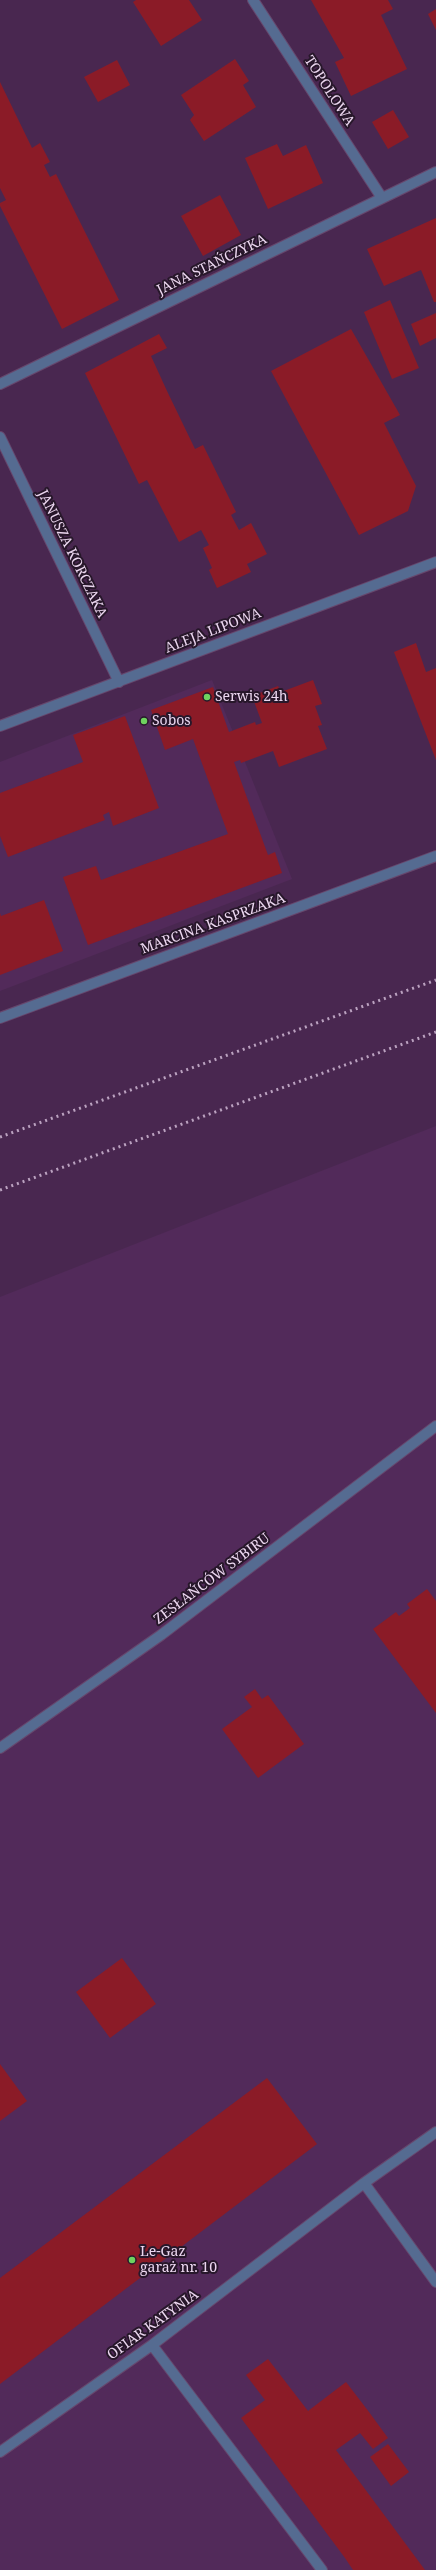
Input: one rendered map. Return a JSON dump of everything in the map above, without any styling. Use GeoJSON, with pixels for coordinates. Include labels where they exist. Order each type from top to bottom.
{"type":"FeatureCollection","features":[{"type":"Feature","properties":{"kind":"street","name":"TOPOLOWA"},"geometry":{"type":"LineString","coordinates":[[253,0],[382,198]]}},
{"type":"Feature","properties":{"kind":"street","name":"JANA STAŃCZYKA"},"geometry":{"type":"LineString","coordinates":[[0,384],[436,172]]}},
{"type":"Feature","properties":{"kind":"street","name":"JANUSZA KORCZAKA"},"geometry":{"type":"LineString","coordinates":[[0,438],[119,682]]}},
{"type":"Feature","properties":{"kind":"street","name":"ALEJA LIPOWA"},"geometry":{"type":"LineString","coordinates":[[0,726],[436,562]]}},
{"type":"Feature","properties":{"kind":"street","name":"MARCINA KASPRZAKA"},"geometry":{"type":"LineString","coordinates":[[0,1018],[436,856]]}},
{"type":"Feature","properties":{"kind":"street","name":"ZESŁAŃCÓW SYBIRU"},"geometry":{"type":"LineString","coordinates":[[0,1748],[161,1635],[436,1426]]}},
{"type":"Feature","properties":{"kind":"street","name":"OFIAR KATYNIA"},"geometry":{"type":"LineString","coordinates":[[0,2452],[152,2345],[364,2183],[436,2132]]}},
{"type":"Feature","properties":{"kind":"street"},"geometry":{"type":"LineString","coordinates":[[364,2183],[436,2282]]}},
{"type":"Feature","properties":{"kind":"street"},"geometry":{"type":"LineString","coordinates":[[152,2345],[322,2570]]}},
{"type":"Feature","properties":{"kind":"shaded area"},"geometry":{"type":"Polygon","coordinates":[[[212,680],[292,879],[0,991],[0,762],[212,680]]]}},
{"type":"Feature","properties":{"kind":"shaded area"},"geometry":{"type":"Polygon","coordinates":[[[436,1126],[436,2570],[0,2570],[0,1297],[436,1126]]]}},
{"type":"Feature","properties":{"kind":"building"},"geometry":{"type":"Polygon","coordinates":[[[136,0],[189,0],[202,20],[161,46],[133,2],[136,0]]]}},
{"type":"Feature","properties":{"kind":"building"},"geometry":{"type":"Polygon","coordinates":[[[311,0],[388,0],[393,9],[381,15],[407,69],[351,96],[335,62],[344,58],[311,0]]]}},
{"type":"Feature","properties":{"kind":"building"},"geometry":{"type":"Polygon","coordinates":[[[436,9],[436,30],[428,14],[436,9]]]}},
{"type":"Feature","properties":{"kind":"building"},"geometry":{"type":"Polygon","coordinates":[[[235,59],[249,81],[243,85],[256,107],[204,141],[190,120],[194,115],[181,95],[235,59]]]}},
{"type":"Feature","properties":{"kind":"building"},"geometry":{"type":"Polygon","coordinates":[[[117,60],[130,85],[98,102],[84,77],[117,60]]]}},
{"type":"Feature","properties":{"kind":"building"},"geometry":{"type":"Polygon","coordinates":[[[0,82],[32,148],[40,143],[50,162],[44,165],[50,177],[56,174],[119,300],[62,329],[0,206],[0,203],[6,200],[0,188],[0,82]]]}},
{"type":"Feature","properties":{"kind":"building"},"geometry":{"type":"Polygon","coordinates":[[[393,110],[409,137],[388,149],[372,122],[393,110]]]}},
{"type":"Feature","properties":{"kind":"building"},"geometry":{"type":"Polygon","coordinates":[[[277,144],[283,156],[306,145],[323,183],[268,209],[245,158],[277,144]]]}},
{"type":"Feature","properties":{"kind":"building"},"geometry":{"type":"Polygon","coordinates":[[[220,195],[241,235],[203,256],[181,216],[220,195]]]}},
{"type":"Feature","properties":{"kind":"building"},"geometry":{"type":"Polygon","coordinates":[[[436,218],[436,302],[434,302],[421,270],[384,286],[367,249],[436,218]]]}},
{"type":"Feature","properties":{"kind":"building"},"geometry":{"type":"Polygon","coordinates":[[[390,300],[419,368],[392,379],[364,312],[390,300]]]}},
{"type":"Feature","properties":{"kind":"building"},"geometry":{"type":"Polygon","coordinates":[[[436,313],[436,338],[420,346],[411,324],[436,313]]]}},
{"type":"Feature","properties":{"kind":"building"},"geometry":{"type":"Polygon","coordinates":[[[351,329],[400,415],[384,423],[416,486],[408,511],[359,535],[271,371],[351,329]]]}},
{"type":"Feature","properties":{"kind":"building"},"geometry":{"type":"Polygon","coordinates":[[[159,334],[167,348],[151,356],[195,449],[203,445],[236,512],[231,515],[239,530],[251,523],[267,554],[247,564],[251,572],[217,588],[209,570],[212,568],[203,548],[209,545],[201,530],[179,542],[147,480],[139,484],[85,373],[159,334]]]}},
{"type":"Feature","properties":{"kind":"building"},"geometry":{"type":"Polygon","coordinates":[[[416,643],[426,672],[436,668],[436,760],[394,652],[416,643]]]}},
{"type":"Feature","properties":{"kind":"building"},"geometry":{"type":"Polygon","coordinates":[[[313,680],[322,704],[315,706],[322,725],[318,726],[327,749],[279,767],[273,751],[241,763],[240,760],[234,762],[268,855],[275,852],[282,873],[88,945],[63,877],[96,866],[101,880],[228,834],[193,739],[165,750],[151,710],[213,687],[229,732],[255,722],[256,725],[262,723],[252,696],[278,686],[281,692],[313,680]]]}},
{"type":"Feature","properties":{"kind":"building"},"geometry":{"type":"Polygon","coordinates":[[[125,716],[159,808],[113,826],[109,812],[103,815],[105,820],[8,857],[0,836],[0,793],[83,762],[73,735],[125,716]]]}},
{"type":"Feature","properties":{"kind":"building"},"geometry":{"type":"Polygon","coordinates":[[[44,900],[63,951],[0,975],[0,913],[1,916],[44,900]]]}},
{"type":"Feature","properties":{"kind":"building"},"geometry":{"type":"Polygon","coordinates":[[[427,1589],[436,1601],[436,1713],[373,1629],[396,1612],[399,1616],[410,1608],[407,1604],[427,1589]]]}},
{"type":"Feature","properties":{"kind":"building"},"geometry":{"type":"Polygon","coordinates":[[[255,1689],[262,1699],[268,1695],[304,1744],[258,1778],[222,1729],[252,1707],[244,1697],[255,1689]]]}},
{"type":"Feature","properties":{"kind":"building"},"geometry":{"type":"Polygon","coordinates":[[[122,1958],[156,2004],[110,2038],[76,1992],[122,1958]]]}},
{"type":"Feature","properties":{"kind":"building"},"geometry":{"type":"Polygon","coordinates":[[[0,2064],[27,2101],[0,2121],[0,2064]]]}},
{"type":"Feature","properties":{"kind":"building"},"geometry":{"type":"Polygon","coordinates":[[[267,2078],[317,2144],[0,2384],[0,2278],[267,2078]]]}},
{"type":"Feature","properties":{"kind":"building"},"geometry":{"type":"Polygon","coordinates":[[[268,2359],[308,2411],[346,2382],[369,2412],[388,2438],[373,2449],[360,2433],[336,2450],[425,2570],[353,2570],[241,2418],[265,2400],[246,2375],[268,2359]]]}},
{"type":"Feature","properties":{"kind":"building"},"geometry":{"type":"Polygon","coordinates":[[[388,2444],[409,2472],[391,2486],[370,2457],[388,2444]]]}},
{"type":"Feature","properties":{"kind":"railway"},"geometry":{"type":"LineString","coordinates":[[0,1137],[436,980]]}},
{"type":"Feature","properties":{"kind":"railway"},"geometry":{"type":"LineString","coordinates":[[0,1190],[436,1032]]}},
{"type":"Feature","properties":{"kind":"place","name":"Serwis 24h"},"geometry":{"type":"Point","coordinates":[207,697]}},
{"type":"Feature","properties":{"kind":"place","name":"Sobos"},"geometry":{"type":"Point","coordinates":[144,721]}},
{"type":"Feature","properties":{"kind":"place","name":"Le-Gaz garaż nr. 10"},"geometry":{"type":"Point","coordinates":[132,2260]}}]}
